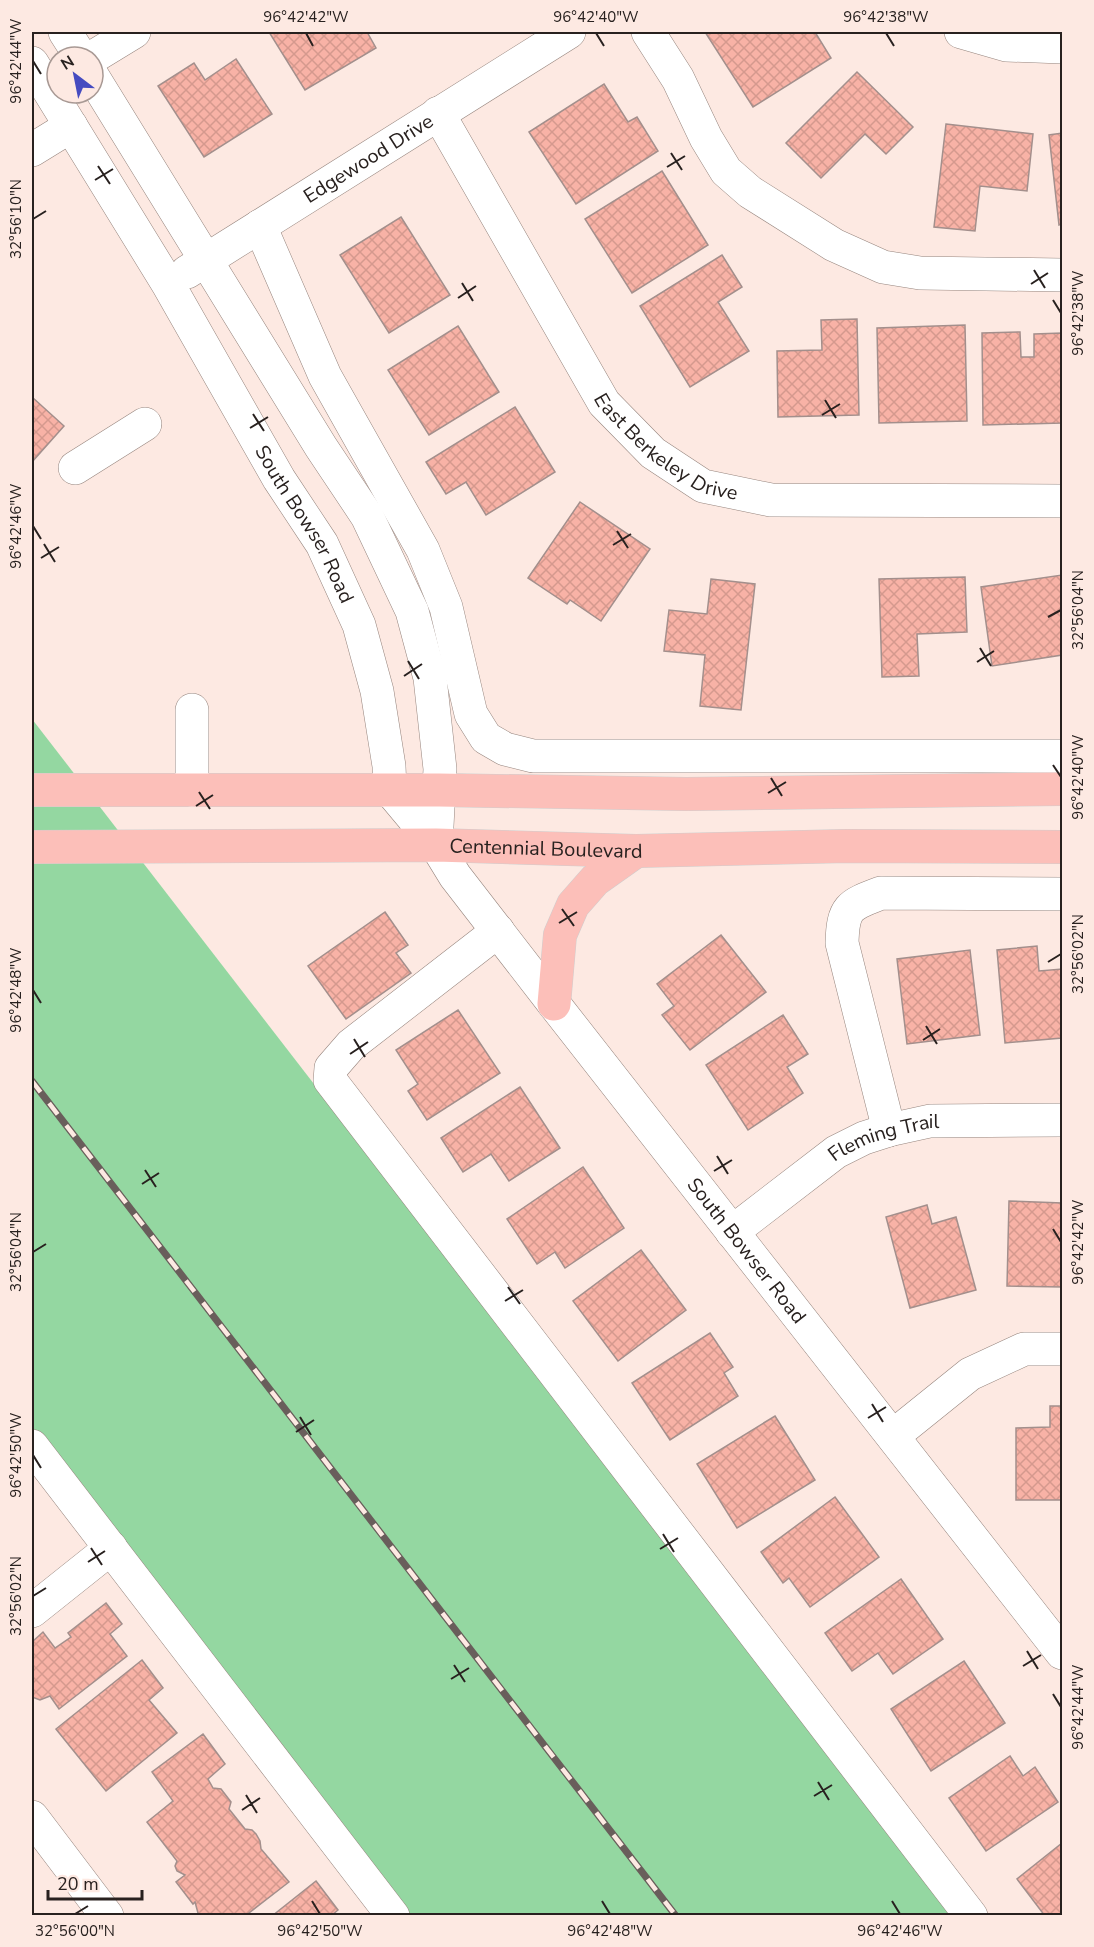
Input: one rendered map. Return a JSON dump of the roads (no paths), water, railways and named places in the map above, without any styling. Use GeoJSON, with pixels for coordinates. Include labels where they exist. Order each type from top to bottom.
{"type":"FeatureCollection","features":[{"type":"Feature","properties":{"kind":"main road"},"geometry":{"type":"LineString","coordinates":[[32,790],[439,790],[686,794],[1062,789]]}},
{"type":"Feature","properties":{"kind":"main road","name":"Centennial Boulevard"},"geometry":{"type":"LineString","coordinates":[[32,847],[436,845],[636,851],[847,846],[1062,847]]}},
{"type":"Feature","properties":{"kind":"main road"},"geometry":{"type":"LineString","coordinates":[[554,1004],[560,935],[573,905],[595,880],[636,851]]}},
{"type":"Feature","properties":{"kind":"street"},"geometry":{"type":"LineString","coordinates":[[65,32],[73,45]]}},
{"type":"Feature","properties":{"kind":"street"},"geometry":{"type":"LineString","coordinates":[[105,50],[134,32]]}},
{"type":"Feature","properties":{"kind":"street","name":"Edgewood Drive"},"geometry":{"type":"LineString","coordinates":[[168,284],[569,32]]}},
{"type":"Feature","properties":{"kind":"street"},"geometry":{"type":"LineString","coordinates":[[648,32],[678,79],[706,138],[726,171],[750,192],[834,245],[883,267],[920,273],[1062,275]]}},
{"type":"Feature","properties":{"kind":"street"},"geometry":{"type":"LineString","coordinates":[[961,32],[1006,45],[1062,47]]}},
{"type":"Feature","properties":{"kind":"street","name":"South Bowser Road"},"geometry":{"type":"LineString","coordinates":[[32,63],[168,284],[279,479],[322,544],[359,625],[377,691],[389,766],[390,790],[436,845],[455,876],[893,1436],[1052,1619],[1062,1653]]}},
{"type":"Feature","properties":{"kind":"street"},"geometry":{"type":"LineString","coordinates":[[105,96],[321,447],[367,516],[412,611],[430,678],[440,769],[436,845]]}},
{"type":"Feature","properties":{"kind":"street","name":"East Berkeley Drive"},"geometry":{"type":"LineString","coordinates":[[438,113],[604,403],[653,453],[703,486],[771,500],[1062,501]]}},
{"type":"Feature","properties":{"kind":"street"},"geometry":{"type":"LineString","coordinates":[[32,150],[71,126]]}},
{"type":"Feature","properties":{"kind":"street"},"geometry":{"type":"LineString","coordinates":[[260,226],[325,376],[423,550],[446,607],[471,714],[486,738],[506,749],[533,756],[1062,756]]}},
{"type":"Feature","properties":{"kind":"street"},"geometry":{"type":"LineString","coordinates":[[75,468],[145,424]]}},
{"type":"Feature","properties":{"kind":"street"},"geometry":{"type":"LineString","coordinates":[[192,710],[192,790]]}},
{"type":"Feature","properties":{"kind":"street"},"geometry":{"type":"LineString","coordinates":[[889,1130],[842,943],[842,919],[856,902],[881,893],[1062,894]]}},
{"type":"Feature","properties":{"kind":"street"},"geometry":{"type":"LineString","coordinates":[[498,931],[351,1045],[332,1068],[330,1080],[971,1916]]}},
{"type":"Feature","properties":{"kind":"street","name":"Fleming Trail"},"geometry":{"type":"LineString","coordinates":[[732,1232],[836,1152],[864,1138],[930,1121],[1062,1120]]}},
{"type":"Feature","properties":{"kind":"street"},"geometry":{"type":"LineString","coordinates":[[893,1436],[970,1374],[1024,1349],[1062,1349]]}},
{"type":"Feature","properties":{"kind":"street"},"geometry":{"type":"LineString","coordinates":[[32,1446],[393,1916]]}},
{"type":"Feature","properties":{"kind":"street"},"geometry":{"type":"LineString","coordinates":[[32,1611],[111,1548]]}},
{"type":"Feature","properties":{"kind":"street"},"geometry":{"type":"LineString","coordinates":[[37,1834],[107,1916]]}},
{"type":"Feature","properties":{"kind":"railway"},"geometry":{"type":"LineString","coordinates":[[32,1081],[676,1916]]}}]}
